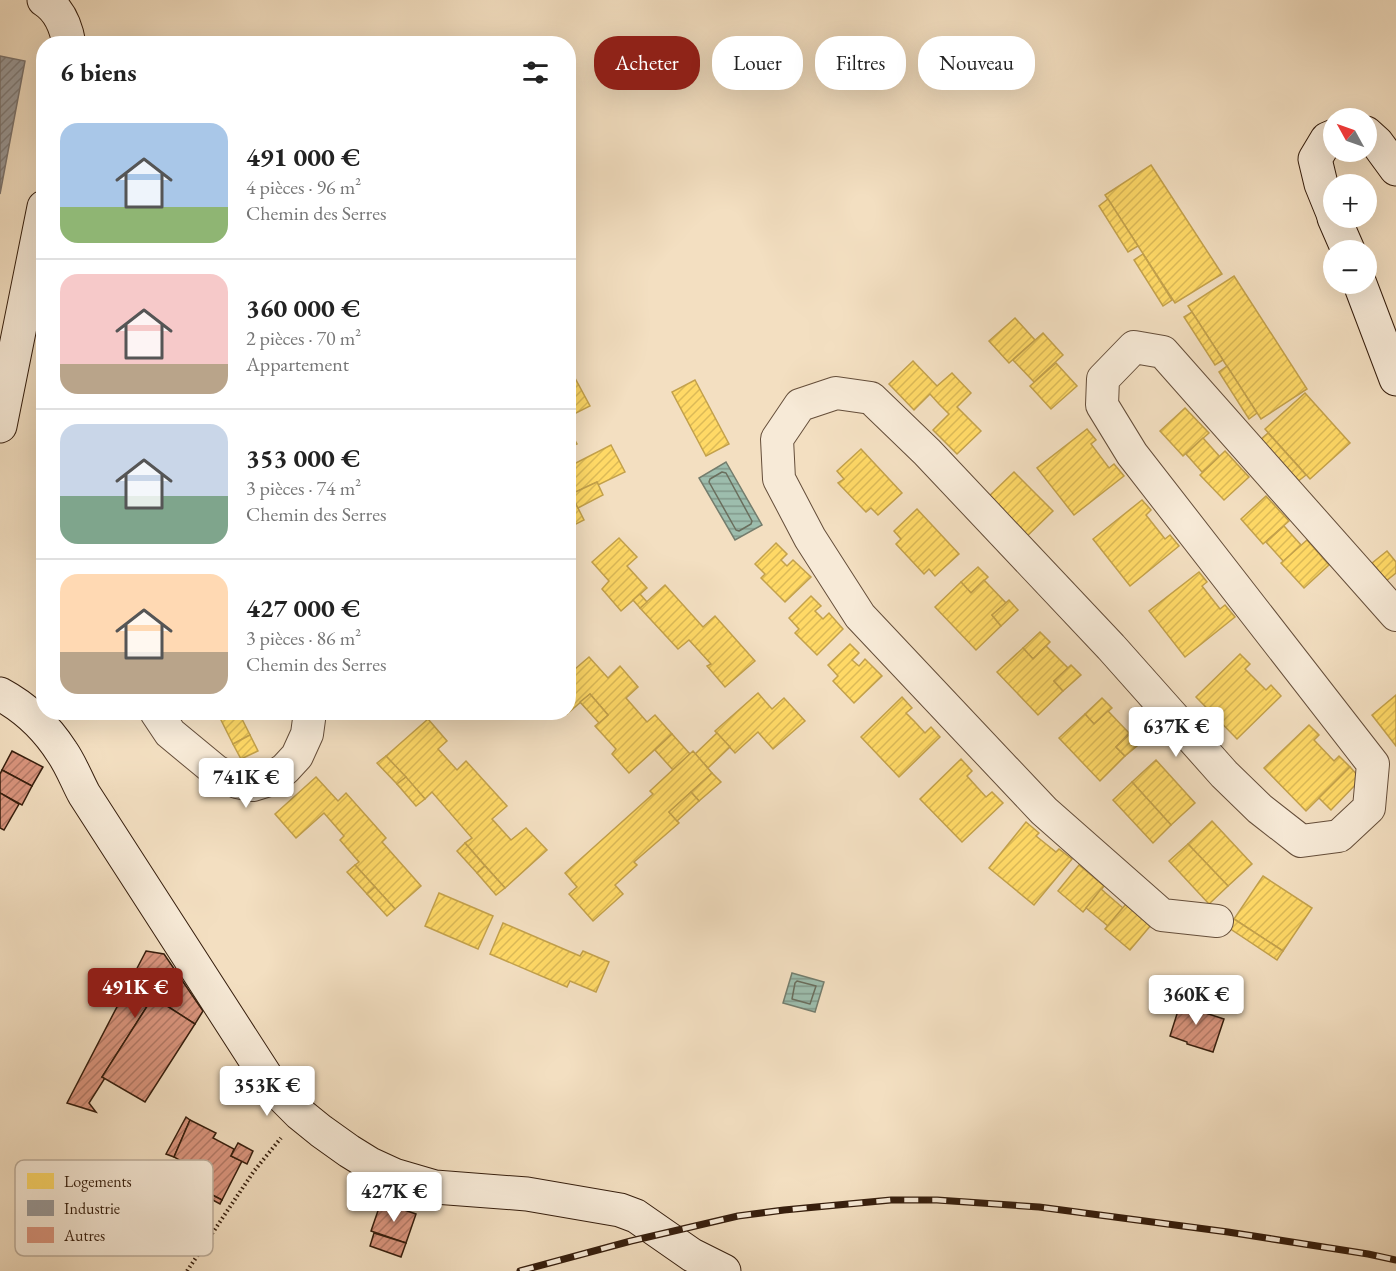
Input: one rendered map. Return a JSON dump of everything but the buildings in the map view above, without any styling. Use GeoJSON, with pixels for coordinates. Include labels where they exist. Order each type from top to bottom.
{"type":"FeatureCollection","features":[{"type":"Feature","properties":{"kind":"street"},"geometry":{"type":"LineString","coordinates":[[44,0],[51,4],[60,15],[68,36]]}},
{"type":"Feature","properties":{"kind":"street"},"geometry":{"type":"LineString","coordinates":[[1377,143],[1396,169]]}},
{"type":"Feature","properties":{"kind":"street"},"geometry":{"type":"LineString","coordinates":[[1323,147],[1315,159],[1323,189]]}},
{"type":"Feature","properties":{"kind":"street"},"geometry":{"type":"LineString","coordinates":[[0,426],[36,253]]}},
{"type":"Feature","properties":{"kind":"street"},"geometry":{"type":"LineString","coordinates":[[1364,294],[1396,380]]}},
{"type":"Feature","properties":{"kind":"street"},"geometry":{"type":"LineString","coordinates":[[1217,921],[1162,915],[1044,811],[860,616],[810,538],[779,479],[777,439],[800,405],[836,393],[871,398],[927,452],[1111,647],[1224,774],[1260,809],[1301,841],[1339,836],[1369,808],[1372,764],[1132,454],[1102,405],[1103,379],[1134,347],[1162,352],[1396,615]]}},
{"type":"Feature","properties":{"kind":"street"},"geometry":{"type":"LineString","coordinates":[[0,682],[0,687]]}},
{"type":"Feature","properties":{"kind":"street"},"geometry":{"type":"LineString","coordinates":[[0,694],[36,719]]}},
{"type":"Feature","properties":{"kind":"street"},"geometry":{"type":"LineString","coordinates":[[37,720],[63,752],[84,795],[269,1081],[300,1114],[349,1151],[394,1175],[435,1187],[527,1194],[620,1210],[636,1216],[692,1255],[723,1271]]}},
{"type":"Feature","properties":{"kind":"street"},"geometry":{"type":"LineString","coordinates":[[161,720],[170,733],[216,771],[237,782],[253,785],[269,780],[285,769],[297,756],[307,734],[309,720]]}},
{"type":"Feature","properties":{"kind":"path"},"geometry":{"type":"LineString","coordinates":[[213,1232],[254,1171],[300,1114]]}},
{"type":"Feature","properties":{"kind":"path"},"geometry":{"type":"LineString","coordinates":[[187,1271],[197,1256]]}},
{"type":"Feature","properties":{"kind":"water"},"geometry":{"type":"Polygon","coordinates":[[[726,462],[762,525],[735,540],[699,478],[726,462]]]}},
{"type":"Feature","properties":{"kind":"water"},"geometry":{"type":"Polygon","coordinates":[[[792,973],[824,982],[815,1012],[783,1003],[792,973]]]}},
{"type":"Feature","properties":{"kind":"railway"},"geometry":{"type":"LineString","coordinates":[[520,1271],[631,1241],[738,1216],[891,1200],[937,1200],[1039,1207],[1228,1232],[1396,1260]]}}]}
